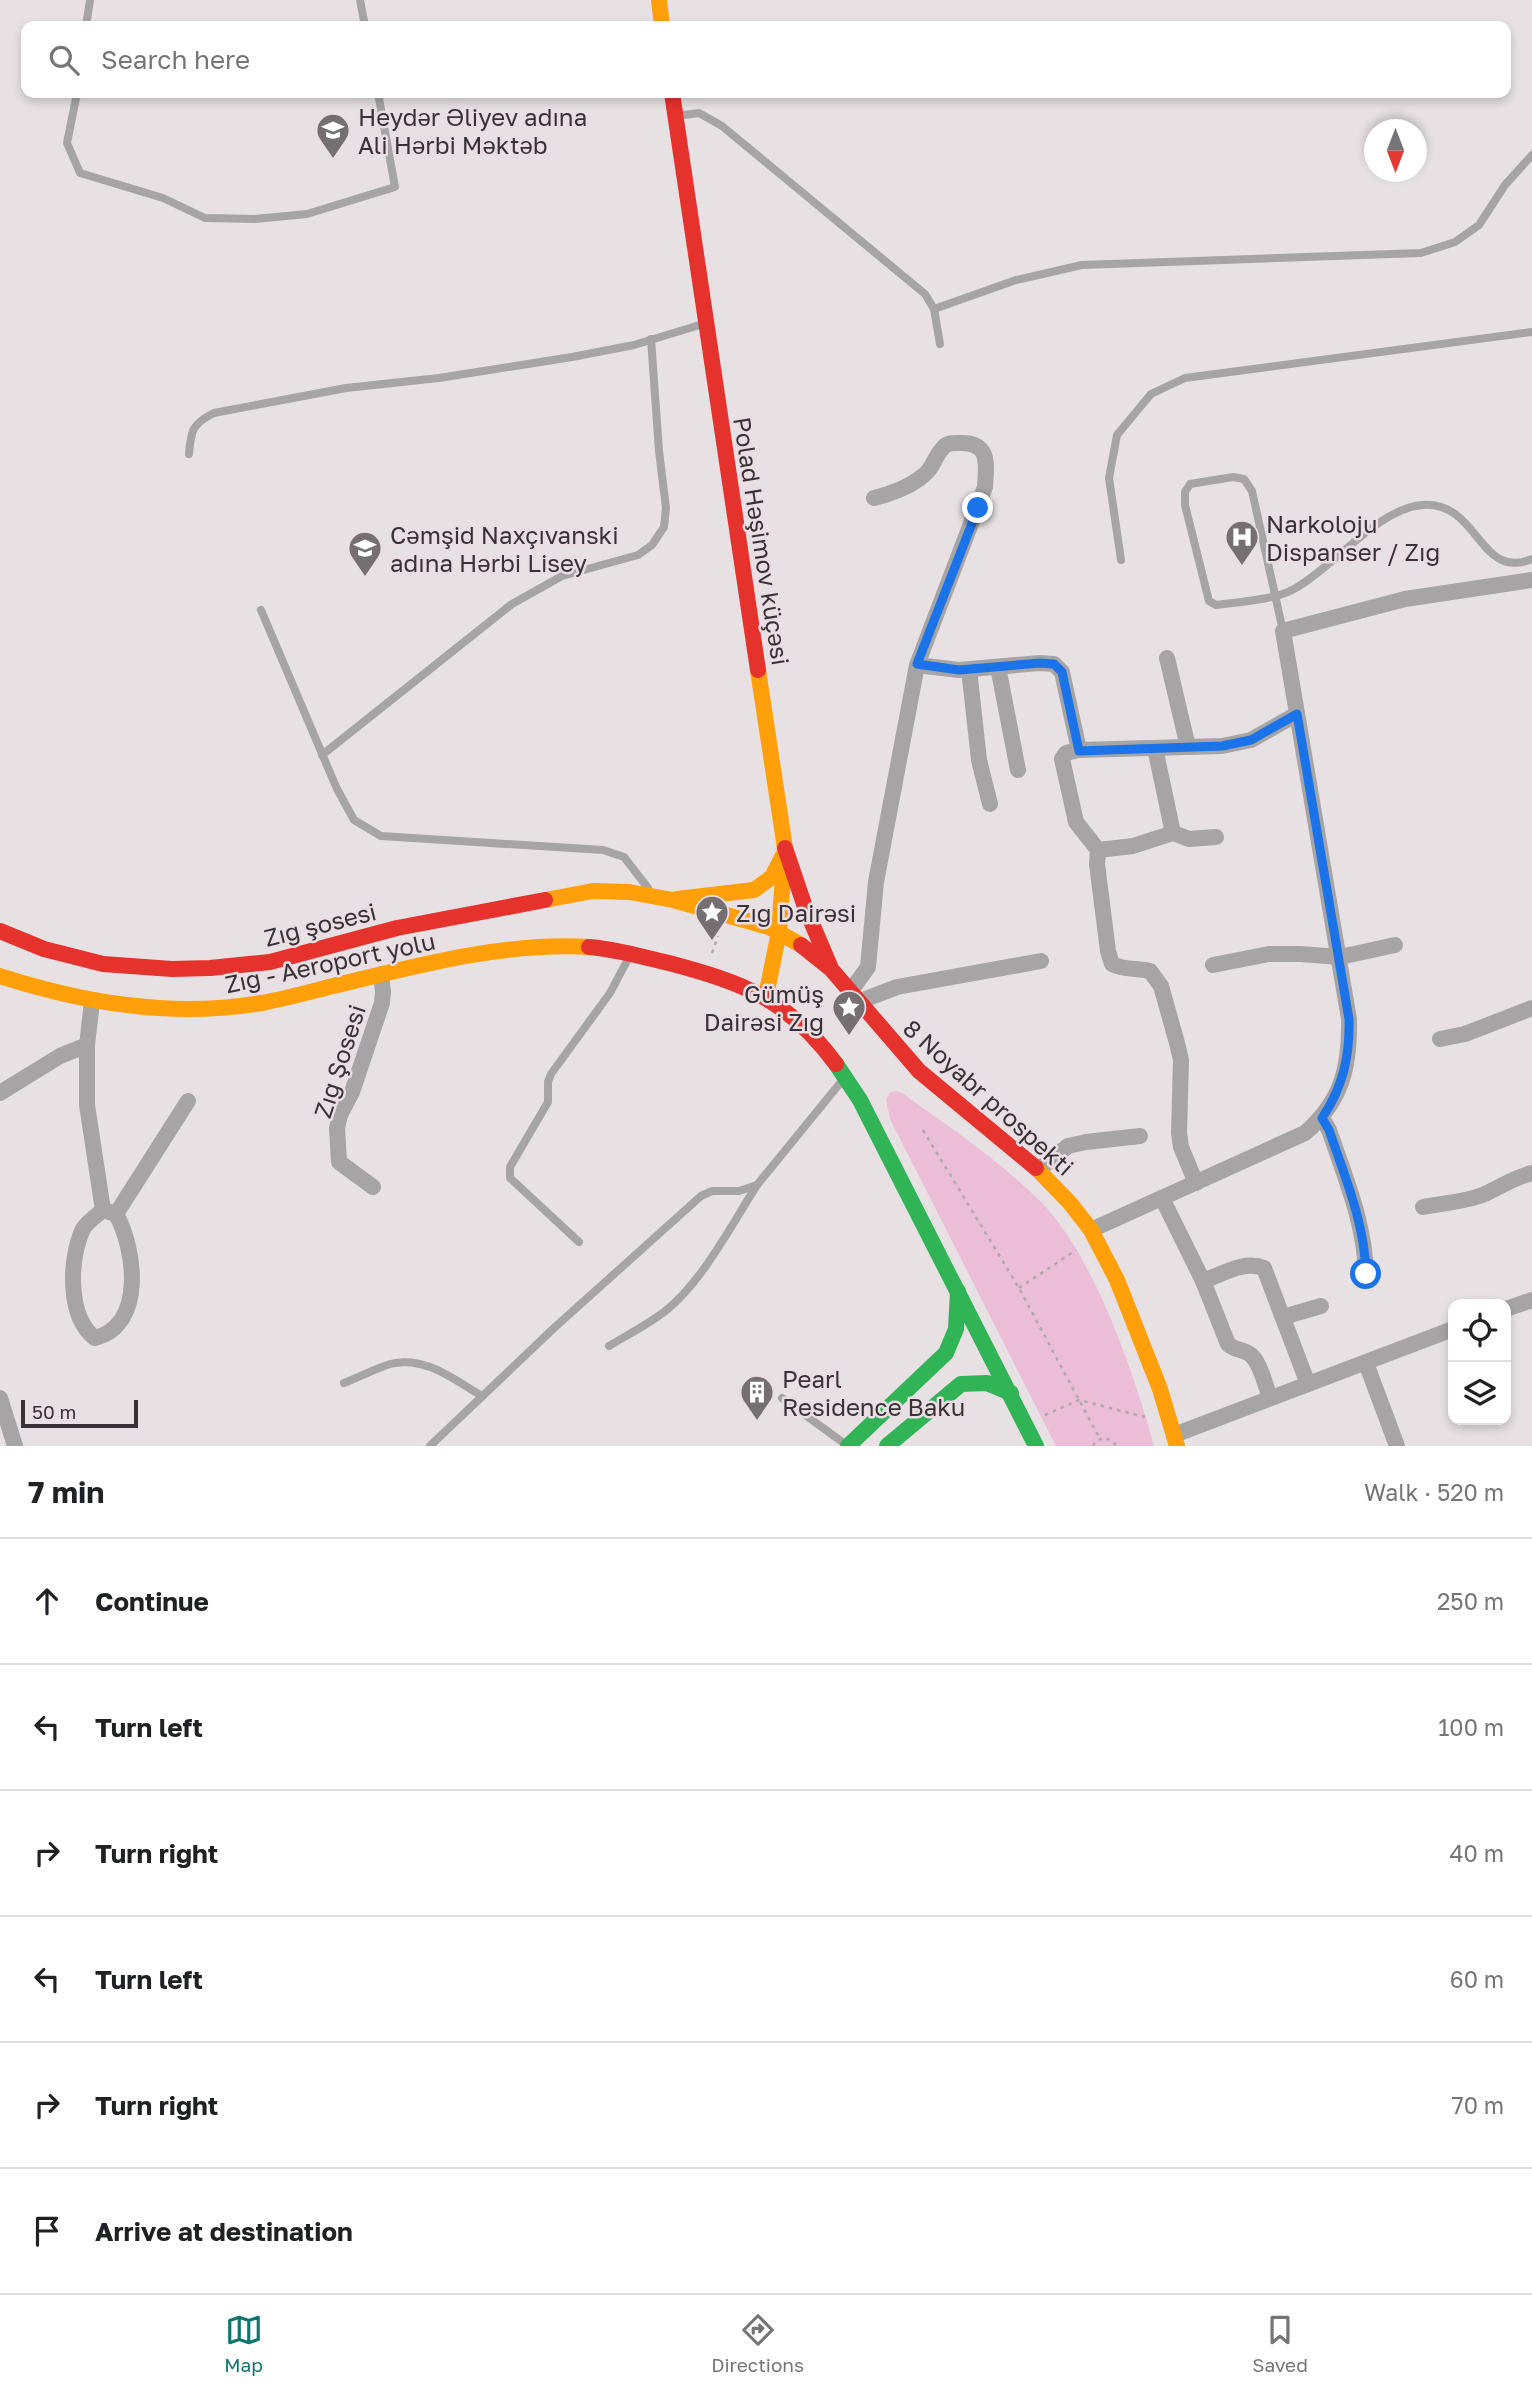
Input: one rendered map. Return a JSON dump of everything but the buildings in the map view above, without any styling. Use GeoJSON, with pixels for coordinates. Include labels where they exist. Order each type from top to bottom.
{"type":"FeatureCollection","features":[{"type":"Feature","properties":{"kind":"main road"},"geometry":{"type":"LineString","coordinates":[[659,0],[661,21]]}},
{"type":"Feature","properties":{"kind":"main road","name":"Polad Həşimov küçəsi"},"geometry":{"type":"LineString","coordinates":[[673,98],[785,848],[779,932],[766,996]]}},
{"type":"Feature","properties":{"kind":"main road"},"geometry":{"type":"LineString","coordinates":[[673,900],[754,890],[775,874],[785,848]]}},
{"type":"Feature","properties":{"kind":"main road"},"geometry":{"type":"LineString","coordinates":[[785,848],[805,907],[831,969]]}},
{"type":"Feature","properties":{"kind":"main road","name":"Zığ şosesi"},"geometry":{"type":"LineString","coordinates":[[0,931],[44,949],[103,964],[211,968],[280,960],[397,928],[571,894],[613,891],[653,897]]}},
{"type":"Feature","properties":{"kind":"main road","name":"8 Noyabr prospekti"},"geometry":{"type":"LineString","coordinates":[[653,897],[763,925],[808,949],[831,969],[919,1070],[1056,1187],[1091,1230],[1118,1280],[1136,1322],[1175,1442]]}},
{"type":"Feature","properties":{"kind":"main road","name":"Zığ - Aeroport yolu"},"geometry":{"type":"LineString","coordinates":[[0,976],[92,1002],[170,1009],[249,1005],[382,974],[482,955],[582,947],[630,953]]}},
{"type":"Feature","properties":{"kind":"main road"},"geometry":{"type":"LineString","coordinates":[[630,953],[711,974],[766,996],[806,1029],[845,1077],[870,1116],[1036,1446]]}},
{"type":"Feature","properties":{"kind":"main road"},"geometry":{"type":"LineString","coordinates":[[848,1446],[951,1347],[957,1332],[958,1290]]}},
{"type":"Feature","properties":{"kind":"main road"},"geometry":{"type":"LineString","coordinates":[[887,1446],[961,1384],[984,1382],[998,1385],[1010,1393]]}},
{"type":"Feature","properties":{"kind":"street"},"geometry":{"type":"LineString","coordinates":[[854,997],[869,967],[876,882],[917,664],[985,487],[986,462],[982,449],[973,443],[950,443],[942,449],[936,463],[921,478],[895,493],[874,498]]}},
{"type":"Feature","properties":{"kind":"street"},"geometry":{"type":"LineString","coordinates":[[1091,1230],[1305,1133],[1322,1118],[1342,1082],[1349,1046],[1349,1019],[1283,631],[1405,599],[1532,579]]}},
{"type":"Feature","properties":{"kind":"street"},"geometry":{"type":"LineString","coordinates":[[1167,658],[1188,747]]}},
{"type":"Feature","properties":{"kind":"street"},"geometry":{"type":"LineString","coordinates":[[917,664],[959,670],[1054,664],[1062,672],[1079,751]]}},
{"type":"Feature","properties":{"kind":"street"},"geometry":{"type":"LineString","coordinates":[[998,667],[1018,770]]}},
{"type":"Feature","properties":{"kind":"street"},"geometry":{"type":"LineString","coordinates":[[969,669],[979,760],[990,804]]}},
{"type":"Feature","properties":{"kind":"street"},"geometry":{"type":"LineString","coordinates":[[1196,1183],[1181,1147],[1178,1118],[1181,1060],[1161,986],[1150,971],[1119,968],[1112,964],[1101,901],[1098,850],[1076,822],[1062,759],[1066,753],[1079,751],[1222,746],[1251,740],[1297,714]]}},
{"type":"Feature","properties":{"kind":"street"},"geometry":{"type":"LineString","coordinates":[[1155,748],[1173,833]]}},
{"type":"Feature","properties":{"kind":"street"},"geometry":{"type":"LineString","coordinates":[[1098,850],[1133,846],[1173,833],[1189,839],[1216,837]]}},
{"type":"Feature","properties":{"kind":"street"},"geometry":{"type":"LineString","coordinates":[[1213,965],[1269,954],[1340,957],[1395,945]]}},
{"type":"Feature","properties":{"kind":"street"},"geometry":{"type":"LineString","coordinates":[[854,997],[1041,961]]}},
{"type":"Feature","properties":{"kind":"street","name":"Zığ Şosesi"},"geometry":{"type":"LineString","coordinates":[[373,1187],[339,1162],[337,1128],[382,1003],[382,974]]}},
{"type":"Feature","properties":{"kind":"street"},"geometry":{"type":"LineString","coordinates":[[92,1002],[87,1045],[87,1105],[109,1212],[126,1231],[133,1276],[128,1307],[119,1322],[104,1336],[95,1338],[87,1332],[76,1304],[72,1272],[76,1246],[84,1226],[109,1212],[188,1101]]}},
{"type":"Feature","properties":{"kind":"street"},"geometry":{"type":"LineString","coordinates":[[1440,1039],[1465,1034],[1532,1008]]}},
{"type":"Feature","properties":{"kind":"street"},"geometry":{"type":"LineString","coordinates":[[0,1093],[60,1056],[87,1045]]}},
{"type":"Feature","properties":{"kind":"street"},"geometry":{"type":"LineString","coordinates":[[1322,1118],[1329,1130],[1358,1219],[1365,1247],[1366,1274]]}},
{"type":"Feature","properties":{"kind":"street"},"geometry":{"type":"LineString","coordinates":[[1038,1170],[1068,1146],[1140,1136]]}},
{"type":"Feature","properties":{"kind":"street"},"geometry":{"type":"LineString","coordinates":[[1423,1207],[1485,1194],[1511,1179],[1532,1173]]}},
{"type":"Feature","properties":{"kind":"street"},"geometry":{"type":"LineString","coordinates":[[1162,1198],[1203,1281],[1228,1344],[1233,1349],[1255,1358],[1270,1398]]}},
{"type":"Feature","properties":{"kind":"street"},"geometry":{"type":"LineString","coordinates":[[1203,1281],[1247,1265],[1255,1264],[1264,1268],[1308,1384]]}},
{"type":"Feature","properties":{"kind":"street"},"geometry":{"type":"LineString","coordinates":[[1511,1307],[1532,1300]]}},
{"type":"Feature","properties":{"kind":"street"},"geometry":{"type":"LineString","coordinates":[[1283,1317],[1321,1307]]}},
{"type":"Feature","properties":{"kind":"street"},"geometry":{"type":"LineString","coordinates":[[1175,1442],[1270,1398],[1448,1331]]}},
{"type":"Feature","properties":{"kind":"street"},"geometry":{"type":"LineString","coordinates":[[1366,1363],[1398,1446]]}},
{"type":"Feature","properties":{"kind":"street"},"geometry":{"type":"LineString","coordinates":[[0,1398],[15,1446]]}},
{"type":"Feature","properties":{"kind":"lane"},"geometry":{"type":"LineString","coordinates":[[87,21],[90,0]]}},
{"type":"Feature","properties":{"kind":"lane"},"geometry":{"type":"LineString","coordinates":[[360,0],[364,21]]}},
{"type":"Feature","properties":{"kind":"lane"},"geometry":{"type":"LineString","coordinates":[[76,98],[67,144],[80,173],[163,198],[205,218],[255,219],[307,214],[394,187],[379,98]]}},
{"type":"Feature","properties":{"kind":"lane"},"geometry":{"type":"LineString","coordinates":[[675,116],[699,113],[722,126],[925,295],[934,309],[940,344]]}},
{"type":"Feature","properties":{"kind":"lane"},"geometry":{"type":"LineString","coordinates":[[934,309],[1016,280],[1082,265],[1421,253],[1455,242],[1479,225],[1505,185],[1532,155]]}},
{"type":"Feature","properties":{"kind":"lane"},"geometry":{"type":"LineString","coordinates":[[189,454],[190,434],[199,421],[214,413],[346,388],[439,378],[572,357],[634,345],[706,323]]}},
{"type":"Feature","properties":{"kind":"lane"},"geometry":{"type":"LineString","coordinates":[[1121,560],[1109,478],[1118,435],[1151,394],[1185,378],[1532,332]]}},
{"type":"Feature","properties":{"kind":"lane"},"geometry":{"type":"LineString","coordinates":[[322,755],[512,604],[562,576],[638,555],[652,545],[664,527],[666,508],[658,440],[652,339]]}},
{"type":"Feature","properties":{"kind":"lane"},"geometry":{"type":"LineString","coordinates":[[1283,631],[1275,595],[1252,491],[1244,479],[1233,477],[1190,484],[1185,492],[1185,505],[1209,601],[1216,606],[1275,595],[1292,591],[1371,529],[1398,512],[1423,505],[1443,508],[1464,519],[1492,556],[1507,562],[1532,559]]}},
{"type":"Feature","properties":{"kind":"lane"},"geometry":{"type":"LineString","coordinates":[[261,610],[337,789],[354,820],[381,836],[603,850],[624,857],[653,897]]}},
{"type":"Feature","properties":{"kind":"lane"},"geometry":{"type":"LineString","coordinates":[[579,1242],[510,1178],[510,1167],[548,1102],[548,1082],[551,1074],[610,993],[624,971],[630,953]]}},
{"type":"Feature","properties":{"kind":"lane"},"geometry":{"type":"LineString","coordinates":[[609,1346],[664,1312],[679,1299],[710,1258],[757,1185],[845,1077]]}},
{"type":"Feature","properties":{"kind":"lane"},"geometry":{"type":"LineString","coordinates":[[430,1446],[554,1328],[701,1196],[712,1191],[739,1191],[757,1185]]}},
{"type":"Feature","properties":{"kind":"lane"},"geometry":{"type":"LineString","coordinates":[[344,1383],[391,1364],[414,1362],[436,1368],[482,1396]]}},
{"type":"Feature","properties":{"kind":"lane"},"geometry":{"type":"LineString","coordinates":[[782,1398],[848,1446]]}},
{"type":"Feature","properties":{"kind":"path"},"geometry":{"type":"LineString","coordinates":[[923,1130],[1019,1288],[1100,1439]]}},
{"type":"Feature","properties":{"kind":"path"},"geometry":{"type":"LineString","coordinates":[[1019,1288],[1076,1250]]}},
{"type":"Feature","properties":{"kind":"path"},"geometry":{"type":"LineString","coordinates":[[1042,1416],[1079,1400],[1145,1416]]}},
{"type":"Feature","properties":{"kind":"path"},"geometry":{"type":"LineString","coordinates":[[1093,1446],[1100,1439],[1109,1439],[1116,1446]]}},
{"type":"Feature","properties":{"kind":"shaded area"},"geometry":{"type":"Polygon","coordinates":[[[895,1091],[902,1093],[991,1158],[1040,1201],[1060,1224],[1095,1283],[1110,1316],[1154,1446],[1056,1446],[890,1119],[886,1099],[895,1091]]]}},
{"type":"Feature","properties":{"kind":"traffic: fast"},"geometry":{"type":"LineString","coordinates":[[836,1064],[860,1100],[1036,1446]]}},
{"type":"Feature","properties":{"kind":"traffic: fast"},"geometry":{"type":"LineString","coordinates":[[848,1446],[946,1353],[956,1329],[958,1291]]}},
{"type":"Feature","properties":{"kind":"traffic: fast"},"geometry":{"type":"LineString","coordinates":[[887,1446],[961,1384],[987,1383],[1011,1393]]}},
{"type":"Feature","properties":{"kind":"traffic: slow"},"geometry":{"type":"LineString","coordinates":[[659,0],[661,21]]}},
{"type":"Feature","properties":{"kind":"traffic: slow"},"geometry":{"type":"LineString","coordinates":[[758,670],[785,848],[779,932],[766,996]]}},
{"type":"Feature","properties":{"kind":"traffic: slow"},"geometry":{"type":"LineString","coordinates":[[677,899],[754,890],[772,877],[782,857]]}},
{"type":"Feature","properties":{"kind":"traffic: slow"},"geometry":{"type":"LineString","coordinates":[[545,900],[593,891],[629,892],[673,900],[769,927],[801,945]]}},
{"type":"Feature","properties":{"kind":"traffic: slow"},"geometry":{"type":"LineString","coordinates":[[0,976],[96,1000],[195,1009],[270,1001],[460,957],[524,948],[589,947]]}},
{"type":"Feature","properties":{"kind":"traffic: slow"},"geometry":{"type":"LineString","coordinates":[[1036,1168],[1070,1203],[1091,1230],[1117,1280],[1160,1389],[1177,1446]]}},
{"type":"Feature","properties":{"kind":"traffic: jam"},"geometry":{"type":"LineString","coordinates":[[673,98],[758,670]]}},
{"type":"Feature","properties":{"kind":"traffic: jam"},"geometry":{"type":"LineString","coordinates":[[785,848],[805,907],[830,966]]}},
{"type":"Feature","properties":{"kind":"traffic: jam"},"geometry":{"type":"LineString","coordinates":[[0,931],[44,949],[103,964],[172,969],[210,968],[270,962],[397,928],[545,900]]}},
{"type":"Feature","properties":{"kind":"traffic: jam"},"geometry":{"type":"LineString","coordinates":[[801,945],[831,969],[919,1071],[1036,1168]]}},
{"type":"Feature","properties":{"kind":"traffic: jam"},"geometry":{"type":"LineString","coordinates":[[589,947],[669,963],[742,987],[782,1009],[818,1042],[836,1064]]}},
{"type":"Feature","properties":{"kind":"place","name":"Heydər Əliyev adına Ali Hərbi Məktəb"},"geometry":{"type":"Point","coordinates":[333,160]}},
{"type":"Feature","properties":{"kind":"place","name":"Narkoloju Dispanser / Zığ"},"geometry":{"type":"Point","coordinates":[1242,567]}},
{"type":"Feature","properties":{"kind":"place","name":"Cəmşid Naxçıvanski adına Hərbi Lisey"},"geometry":{"type":"Point","coordinates":[365,578]}},
{"type":"Feature","properties":{"kind":"place","name":"Zığ Dairəsi"},"geometry":{"type":"Point","coordinates":[712,942]}},
{"type":"Feature","properties":{"kind":"place","name":"Gümüş Dairəsi Zığ"},"geometry":{"type":"Point","coordinates":[849,1037]}},
{"type":"Feature","properties":{"kind":"place","name":"Pearl Residence Baku"},"geometry":{"type":"Point","coordinates":[757,1422]}},
{"type":"Feature","properties":{"kind":"route"},"geometry":{"type":"LineString","coordinates":[[978,508],[917,664],[959,670],[1054,664],[1062,672],[1079,751],[1222,746],[1251,740],[1297,714],[1349,1019],[1349,1046],[1342,1082],[1322,1118],[1329,1130],[1358,1219],[1365,1247],[1366,1274]]}}]}
